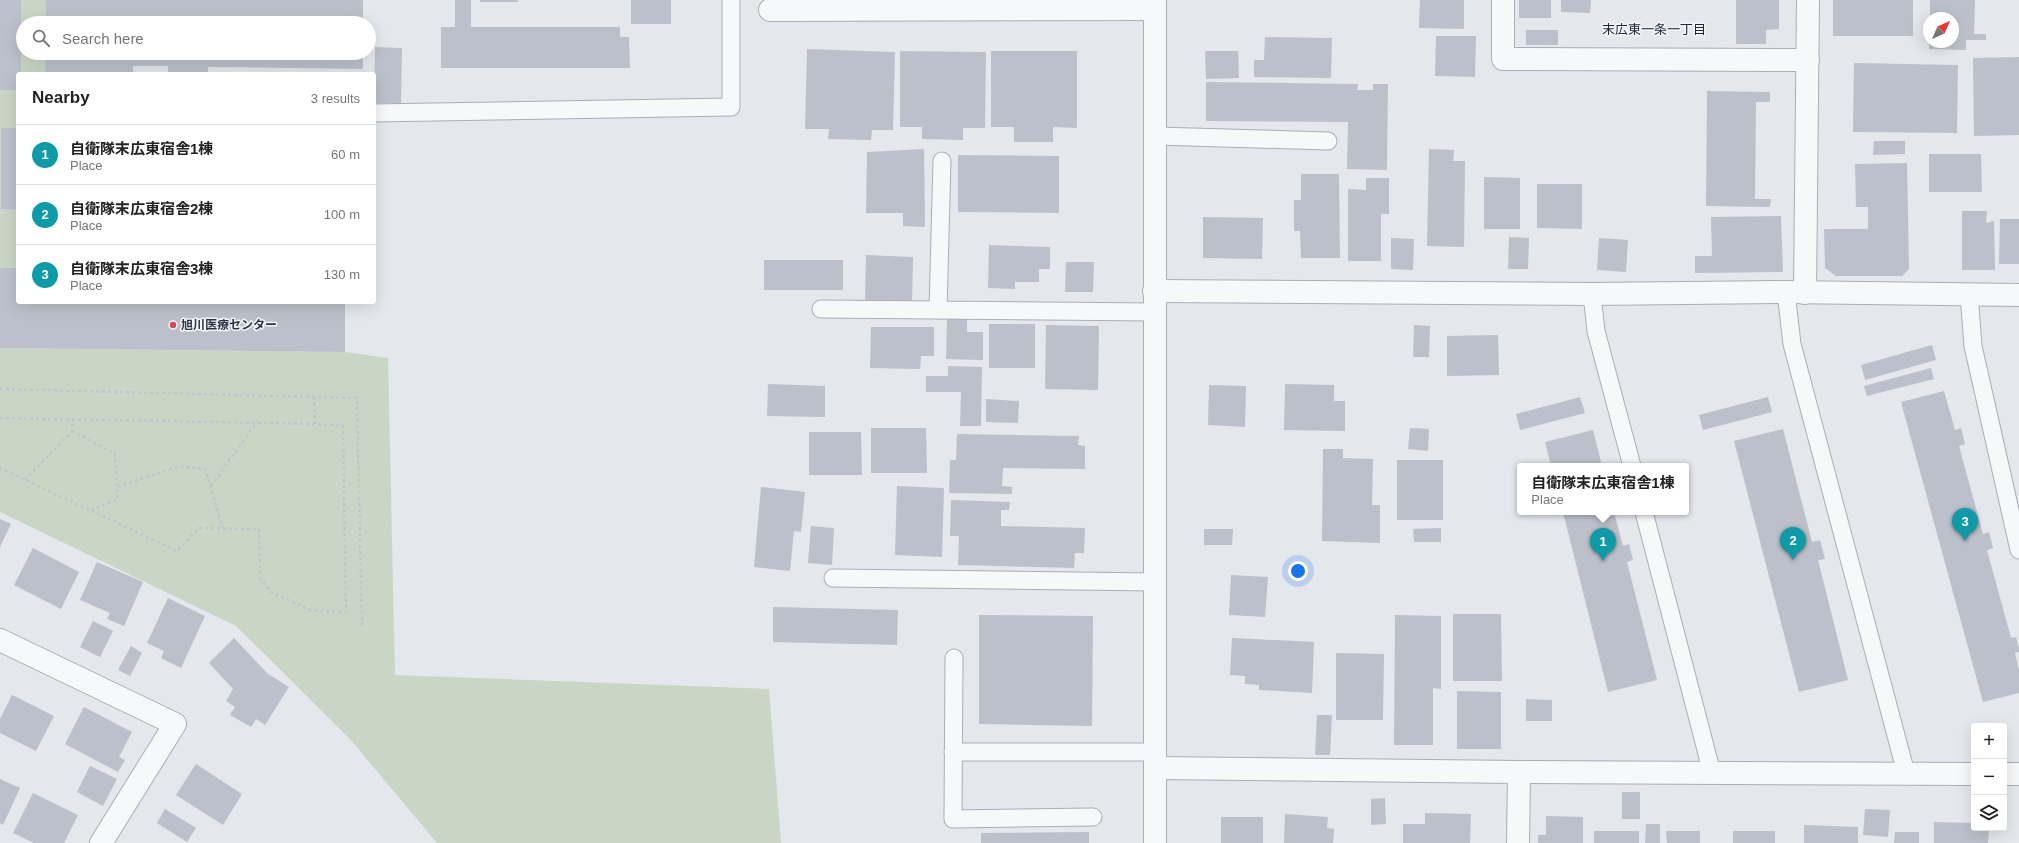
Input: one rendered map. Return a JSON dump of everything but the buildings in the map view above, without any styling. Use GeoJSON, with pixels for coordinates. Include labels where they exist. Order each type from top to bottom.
{"type":"FeatureCollection","features":[{"type":"Feature","properties":{"kind":"street"},"geometry":{"type":"LineString","coordinates":[[1503,0],[1503,59],[1808,60]]}},
{"type":"Feature","properties":{"kind":"street"},"geometry":{"type":"LineString","coordinates":[[1796,292],[1808,60],[1808,0]]}},
{"type":"Feature","properties":{"kind":"street"},"geometry":{"type":"LineString","coordinates":[[770,10],[1155,4],[1155,843]]}},
{"type":"Feature","properties":{"kind":"street"},"geometry":{"type":"LineString","coordinates":[[1154,301],[1796,292],[2019,295]]}},
{"type":"Feature","properties":{"kind":"street"},"geometry":{"type":"LineString","coordinates":[[0,640],[175,724],[101,843]]}},
{"type":"Feature","properties":{"kind":"street"},"geometry":{"type":"LineString","coordinates":[[1155,760],[1519,772],[1971,774]]}},
{"type":"Feature","properties":{"kind":"street"},"geometry":{"type":"LineString","coordinates":[[1518,843],[1519,772]]}},
{"type":"Feature","properties":{"kind":"street"},"geometry":{"type":"LineString","coordinates":[[2007,774],[2019,774]]}},
{"type":"Feature","properties":{"kind":"lane"},"geometry":{"type":"LineString","coordinates":[[376,113],[731,107],[731,0]]}},
{"type":"Feature","properties":{"kind":"lane"},"geometry":{"type":"LineString","coordinates":[[1156,136],[1328,141]]}},
{"type":"Feature","properties":{"kind":"lane"},"geometry":{"type":"LineString","coordinates":[[938,310],[942,161]]}},
{"type":"Feature","properties":{"kind":"lane"},"geometry":{"type":"LineString","coordinates":[[1796,292],[1792,344],[1906,774]]}},
{"type":"Feature","properties":{"kind":"lane"},"geometry":{"type":"LineString","coordinates":[[1592,294],[1596,331],[1631,463]]}},
{"type":"Feature","properties":{"kind":"lane"},"geometry":{"type":"LineString","coordinates":[[1969,294],[1973,346],[2019,550]]}},
{"type":"Feature","properties":{"kind":"lane"},"geometry":{"type":"LineString","coordinates":[[822,310],[938,310],[1154,301]]}},
{"type":"Feature","properties":{"kind":"lane"},"geometry":{"type":"LineString","coordinates":[[1645,515],[1712,773]]}},
{"type":"Feature","properties":{"kind":"lane"},"geometry":{"type":"LineString","coordinates":[[833,578],[1155,582]]}},
{"type":"Feature","properties":{"kind":"lane"},"geometry":{"type":"LineString","coordinates":[[954,658],[953,819],[1093,817]]}},
{"type":"Feature","properties":{"kind":"lane"},"geometry":{"type":"LineString","coordinates":[[953,752],[1155,760]]}},
{"type":"Feature","properties":{"kind":"path"},"geometry":{"type":"LineString","coordinates":[[0,388],[357,398],[362,628]]}},
{"type":"Feature","properties":{"kind":"path"},"geometry":{"type":"LineString","coordinates":[[314,397],[315,424]]}},
{"type":"Feature","properties":{"kind":"path"},"geometry":{"type":"LineString","coordinates":[[0,418],[257,422],[343,426],[346,612],[310,610],[270,592],[260,578],[258,529],[199,528],[177,550],[0,468]]}},
{"type":"Feature","properties":{"kind":"path"},"geometry":{"type":"LineString","coordinates":[[25,480],[72,431],[73,420]]}},
{"type":"Feature","properties":{"kind":"path"},"geometry":{"type":"LineString","coordinates":[[210,486],[257,422]]}},
{"type":"Feature","properties":{"kind":"path"},"geometry":{"type":"LineString","coordinates":[[72,431],[115,454],[118,499],[91,510]]}},
{"type":"Feature","properties":{"kind":"path"},"geometry":{"type":"LineString","coordinates":[[117,487],[180,466],[205,469],[223,528]]}},
{"type":"Feature","properties":{"kind":"green space"},"geometry":{"type":"Polygon","coordinates":[[[21,0],[46,0],[46,16],[21,16],[21,0]]]}},
{"type":"Feature","properties":{"kind":"green space"},"geometry":{"type":"Polygon","coordinates":[[[21,60],[46,60],[45,72],[21,72],[21,60]]]}},
{"type":"Feature","properties":{"kind":"green space"},"geometry":{"type":"Polygon","coordinates":[[[0,90],[16,90],[16,128],[1,129],[1,209],[16,210],[16,268],[0,268],[0,90]]]}},
{"type":"Feature","properties":{"kind":"green space"},"geometry":{"type":"Polygon","coordinates":[[[0,348],[345,352],[388,358],[395,675],[769,689],[781,843],[437,843],[350,739],[236,626],[0,512],[0,348]]]}},
{"type":"Feature","properties":{"kind":"place","name":"旭川医療センター"},"geometry":{"type":"Point","coordinates":[173,325]}},
{"type":"Feature","properties":{"kind":"place","name":"自衛隊末広東宿舎3棟"},"geometry":{"type":"Point","coordinates":[1965,541]}},
{"type":"Feature","properties":{"kind":"place","name":"自衛隊末広東宿舎2棟"},"geometry":{"type":"Point","coordinates":[1793,560]}},
{"type":"Feature","properties":{"kind":"place","name":"自衛隊末広東宿舎1棟"},"geometry":{"type":"Point","coordinates":[1603,561]}},
{"type":"Feature","properties":{"kind":"district","name":"末広東一条一丁目"},"geometry":{"type":"Point","coordinates":[1654,29]}}]}
